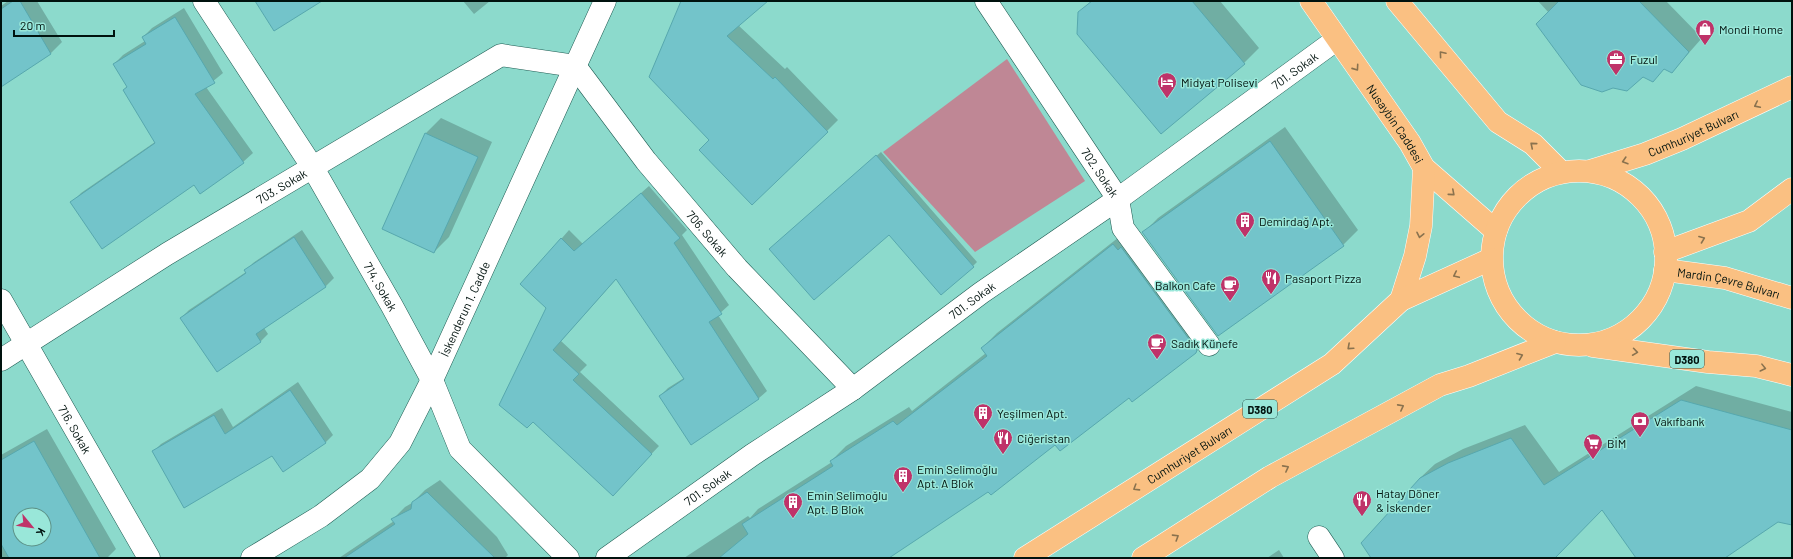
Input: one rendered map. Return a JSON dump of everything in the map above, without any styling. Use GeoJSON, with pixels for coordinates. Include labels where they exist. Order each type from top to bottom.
{"type":"FeatureCollection","features":[{"type":"Feature","properties":{"kind":"main road","name":"Nusaybin Caddesi"},"geometry":{"type":"LineString","coordinates":[[1311,1],[1336,40],[1410,143],[1424,168],[1496,231]]}},
{"type":"Feature","properties":{"kind":"main road"},"geometry":{"type":"LineString","coordinates":[[1397,1],[1498,122],[1533,144],[1560,172]]}},
{"type":"Feature","properties":{"kind":"main road","name":"Cumhuriyet Bulvarı"},"geometry":{"type":"LineString","coordinates":[[1590,171],[1645,154],[1692,135],[1792,87]]}},
{"type":"Feature","properties":{"kind":"main road"},"geometry":{"type":"LineString","coordinates":[[1401,300],[1415,256],[1421,226],[1424,168]]}},
{"type":"Feature","properties":{"kind":"main road"},"geometry":{"type":"LineString","coordinates":[[1590,171],[1619,180],[1642,198],[1659,223],[1665,261],[1658,294],[1645,314],[1627,330],[1606,341],[1582,345],[1555,342],[1530,330],[1509,311],[1496,286],[1491,259],[1496,231],[1510,204],[1532,184],[1560,172],[1590,171]]}},
{"type":"Feature","properties":{"kind":"main road"},"geometry":{"type":"LineString","coordinates":[[1665,261],[1749,221],[1792,189]]}},
{"type":"Feature","properties":{"kind":"main road","name":"Cumhuriyet Bulvarı"},"geometry":{"type":"LineString","coordinates":[[1025,558],[1332,364],[1401,300],[1491,259]]}},
{"type":"Feature","properties":{"kind":"main road","name":"Mardin Çevre Bulvarı"},"geometry":{"type":"LineString","coordinates":[[1665,261],[1792,298]]}},
{"type":"Feature","properties":{"kind":"main road"},"geometry":{"type":"LineString","coordinates":[[1143,558],[1270,477],[1440,385],[1555,342]]}},
{"type":"Feature","properties":{"kind":"main road","name":"D380"},"geometry":{"type":"LineString","coordinates":[[1582,345],[1708,362],[1756,366],[1792,375]]}},
{"type":"Feature","properties":{"kind":"street","name":"714. Sokak"},"geometry":{"type":"LineString","coordinates":[[204,1],[313,168],[432,380],[460,449],[568,558]]}},
{"type":"Feature","properties":{"kind":"street","name":"İskenderun 1. Cadde"},"geometry":{"type":"LineString","coordinates":[[252,558],[322,516],[370,479],[400,443],[432,380],[605,1]]}},
{"type":"Feature","properties":{"kind":"street","name":"702. Sokak"},"geometry":{"type":"LineString","coordinates":[[986,1],[1118,199],[1123,228],[1209,345]]}},
{"type":"Feature","properties":{"kind":"street","name":"701. Sokak"},"geometry":{"type":"LineString","coordinates":[[607,558],[752,455],[853,389],[981,293],[1118,199],[1336,40]]}},
{"type":"Feature","properties":{"kind":"street","name":"703. Sokak"},"geometry":{"type":"LineString","coordinates":[[1,360],[167,254],[501,55],[575,66]]}},
{"type":"Feature","properties":{"kind":"street","name":"706. Sokak"},"geometry":{"type":"LineString","coordinates":[[575,66],[646,160],[737,268],[853,389]]}},
{"type":"Feature","properties":{"kind":"street","name":"716. Sokak"},"geometry":{"type":"LineString","coordinates":[[1,300],[149,558]]}},
{"type":"Feature","properties":{"kind":"street"},"geometry":{"type":"LineString","coordinates":[[1319,537],[1333,558]]}},
{"type":"Feature","properties":{"kind":"shaded area"},"geometry":{"type":"Polygon","coordinates":[[[1007,59],[1085,181],[975,252],[883,152],[1007,59]]]}},
{"type":"Feature","properties":{"kind":"building"},"geometry":{"type":"Polygon","coordinates":[[[13,1],[20,1],[51,54],[1,87],[1,9],[13,1]]]}},
{"type":"Feature","properties":{"kind":"building"},"geometry":{"type":"Polygon","coordinates":[[[255,1],[322,1],[274,31],[255,1]]]}},
{"type":"Feature","properties":{"kind":"building"},"geometry":{"type":"Polygon","coordinates":[[[681,1],[768,1],[727,36],[773,79],[775,77],[828,132],[752,205],[699,150],[709,140],[649,77],[681,1]]]}},
{"type":"Feature","properties":{"kind":"building","name":"Midyat Polisevi"},"geometry":{"type":"Polygon","coordinates":[[[1092,1],[1192,1],[1245,64],[1161,134],[1077,34],[1078,12],[1092,1]]]}},
{"type":"Feature","properties":{"kind":"building"},"geometry":{"type":"Polygon","coordinates":[[[1559,1],[1639,1],[1689,52],[1672,73],[1664,69],[1653,82],[1643,77],[1627,91],[1613,88],[1602,92],[1581,85],[1536,24],[1559,1]]]}},
{"type":"Feature","properties":{"kind":"building"},"geometry":{"type":"Polygon","coordinates":[[[175,17],[215,83],[195,94],[244,163],[200,194],[194,185],[102,249],[70,202],[155,143],[123,90],[127,87],[113,64],[146,44],[142,37],[175,17]]]}},
{"type":"Feature","properties":{"kind":"building"},"geometry":{"type":"Polygon","coordinates":[[[425,133],[478,157],[434,253],[382,229],[425,133]]]}},
{"type":"Feature","properties":{"kind":"building","name":"Demirdağ Apt."},"geometry":{"type":"Polygon","coordinates":[[[1270,141],[1344,246],[1218,336],[1142,232],[1270,141]]]}},
{"type":"Feature","properties":{"kind":"building"},"geometry":{"type":"Polygon","coordinates":[[[876,155],[974,267],[941,295],[889,235],[814,300],[769,249],[876,155]]]}},
{"type":"Feature","properties":{"kind":"building"},"geometry":{"type":"Polygon","coordinates":[[[641,193],[680,238],[674,243],[722,314],[709,322],[759,399],[691,445],[659,396],[684,379],[616,279],[553,350],[579,374],[573,380],[652,454],[613,496],[533,422],[527,428],[499,405],[546,308],[520,284],[561,238],[574,251],[641,193]]]}},
{"type":"Feature","properties":{"kind":"building"},"geometry":{"type":"Polygon","coordinates":[[[294,237],[326,287],[256,334],[261,342],[217,372],[180,318],[246,273],[244,270],[294,237]]]}},
{"type":"Feature","properties":{"kind":"building"},"geometry":{"type":"Polygon","coordinates":[[[1113,244],[1118,250],[1121,247],[1197,350],[1196,353],[1132,402],[1129,398],[1060,451],[1055,445],[991,495],[988,492],[889,558],[719,558],[748,534],[742,524],[833,466],[830,461],[893,421],[897,425],[987,356],[981,348],[1113,244]]]}},
{"type":"Feature","properties":{"kind":"building"},"geometry":{"type":"Polygon","coordinates":[[[290,390],[326,443],[283,472],[272,456],[184,508],[152,451],[214,415],[225,434],[290,390]]]}},
{"type":"Feature","properties":{"kind":"building"},"geometry":{"type":"Polygon","coordinates":[[[1681,400],[1792,430],[1792,525],[1778,522],[1725,558],[1636,558],[1602,510],[1555,558],[1371,558],[1361,543],[1420,478],[1448,463],[1511,438],[1544,485],[1681,400]]]}},
{"type":"Feature","properties":{"kind":"building"},"geometry":{"type":"Polygon","coordinates":[[[34,441],[100,558],[9,558],[1,544],[1,460],[34,441]]]}},
{"type":"Feature","properties":{"kind":"building"},"geometry":{"type":"Polygon","coordinates":[[[427,492],[495,558],[344,558],[395,524],[391,519],[411,509],[412,502],[427,492]]]}},
{"type":"Feature","properties":{"kind":"place","name":"Mondi Home"},"geometry":{"type":"Point","coordinates":[1705,46]}},
{"type":"Feature","properties":{"kind":"place","name":"Fuzul"},"geometry":{"type":"Point","coordinates":[1616,76]}},
{"type":"Feature","properties":{"kind":"place","name":"Midyat Polisevi"},"geometry":{"type":"Point","coordinates":[1167,99]}},
{"type":"Feature","properties":{"kind":"place","name":"Demirdağ Apt."},"geometry":{"type":"Point","coordinates":[1245,238]}},
{"type":"Feature","properties":{"kind":"place","name":"Pasaport Pizza"},"geometry":{"type":"Point","coordinates":[1271,295]}},
{"type":"Feature","properties":{"kind":"place","name":"Balkon Cafe"},"geometry":{"type":"Point","coordinates":[1230,302]}},
{"type":"Feature","properties":{"kind":"place","name":"Sadık Künefe"},"geometry":{"type":"Point","coordinates":[1157,360]}},
{"type":"Feature","properties":{"kind":"place","name":"Yeşilmen Apt."},"geometry":{"type":"Point","coordinates":[983,430]}},
{"type":"Feature","properties":{"kind":"place","name":"Vakıfbank"},"geometry":{"type":"Point","coordinates":[1640,438]}},
{"type":"Feature","properties":{"kind":"place","name":"Ciğeristan"},"geometry":{"type":"Point","coordinates":[1003,455]}},
{"type":"Feature","properties":{"kind":"place","name":"BİM"},"geometry":{"type":"Point","coordinates":[1593,460]}},
{"type":"Feature","properties":{"kind":"place","name":"Emin Selimoğlu Apt. A Blok"},"geometry":{"type":"Point","coordinates":[903,493]}},
{"type":"Feature","properties":{"kind":"place","name":"Hatay Döner & İskender"},"geometry":{"type":"Point","coordinates":[1362,517]}},
{"type":"Feature","properties":{"kind":"place","name":"Emin Selimoğlu Apt. B Blok"},"geometry":{"type":"Point","coordinates":[793,519]}}]}
